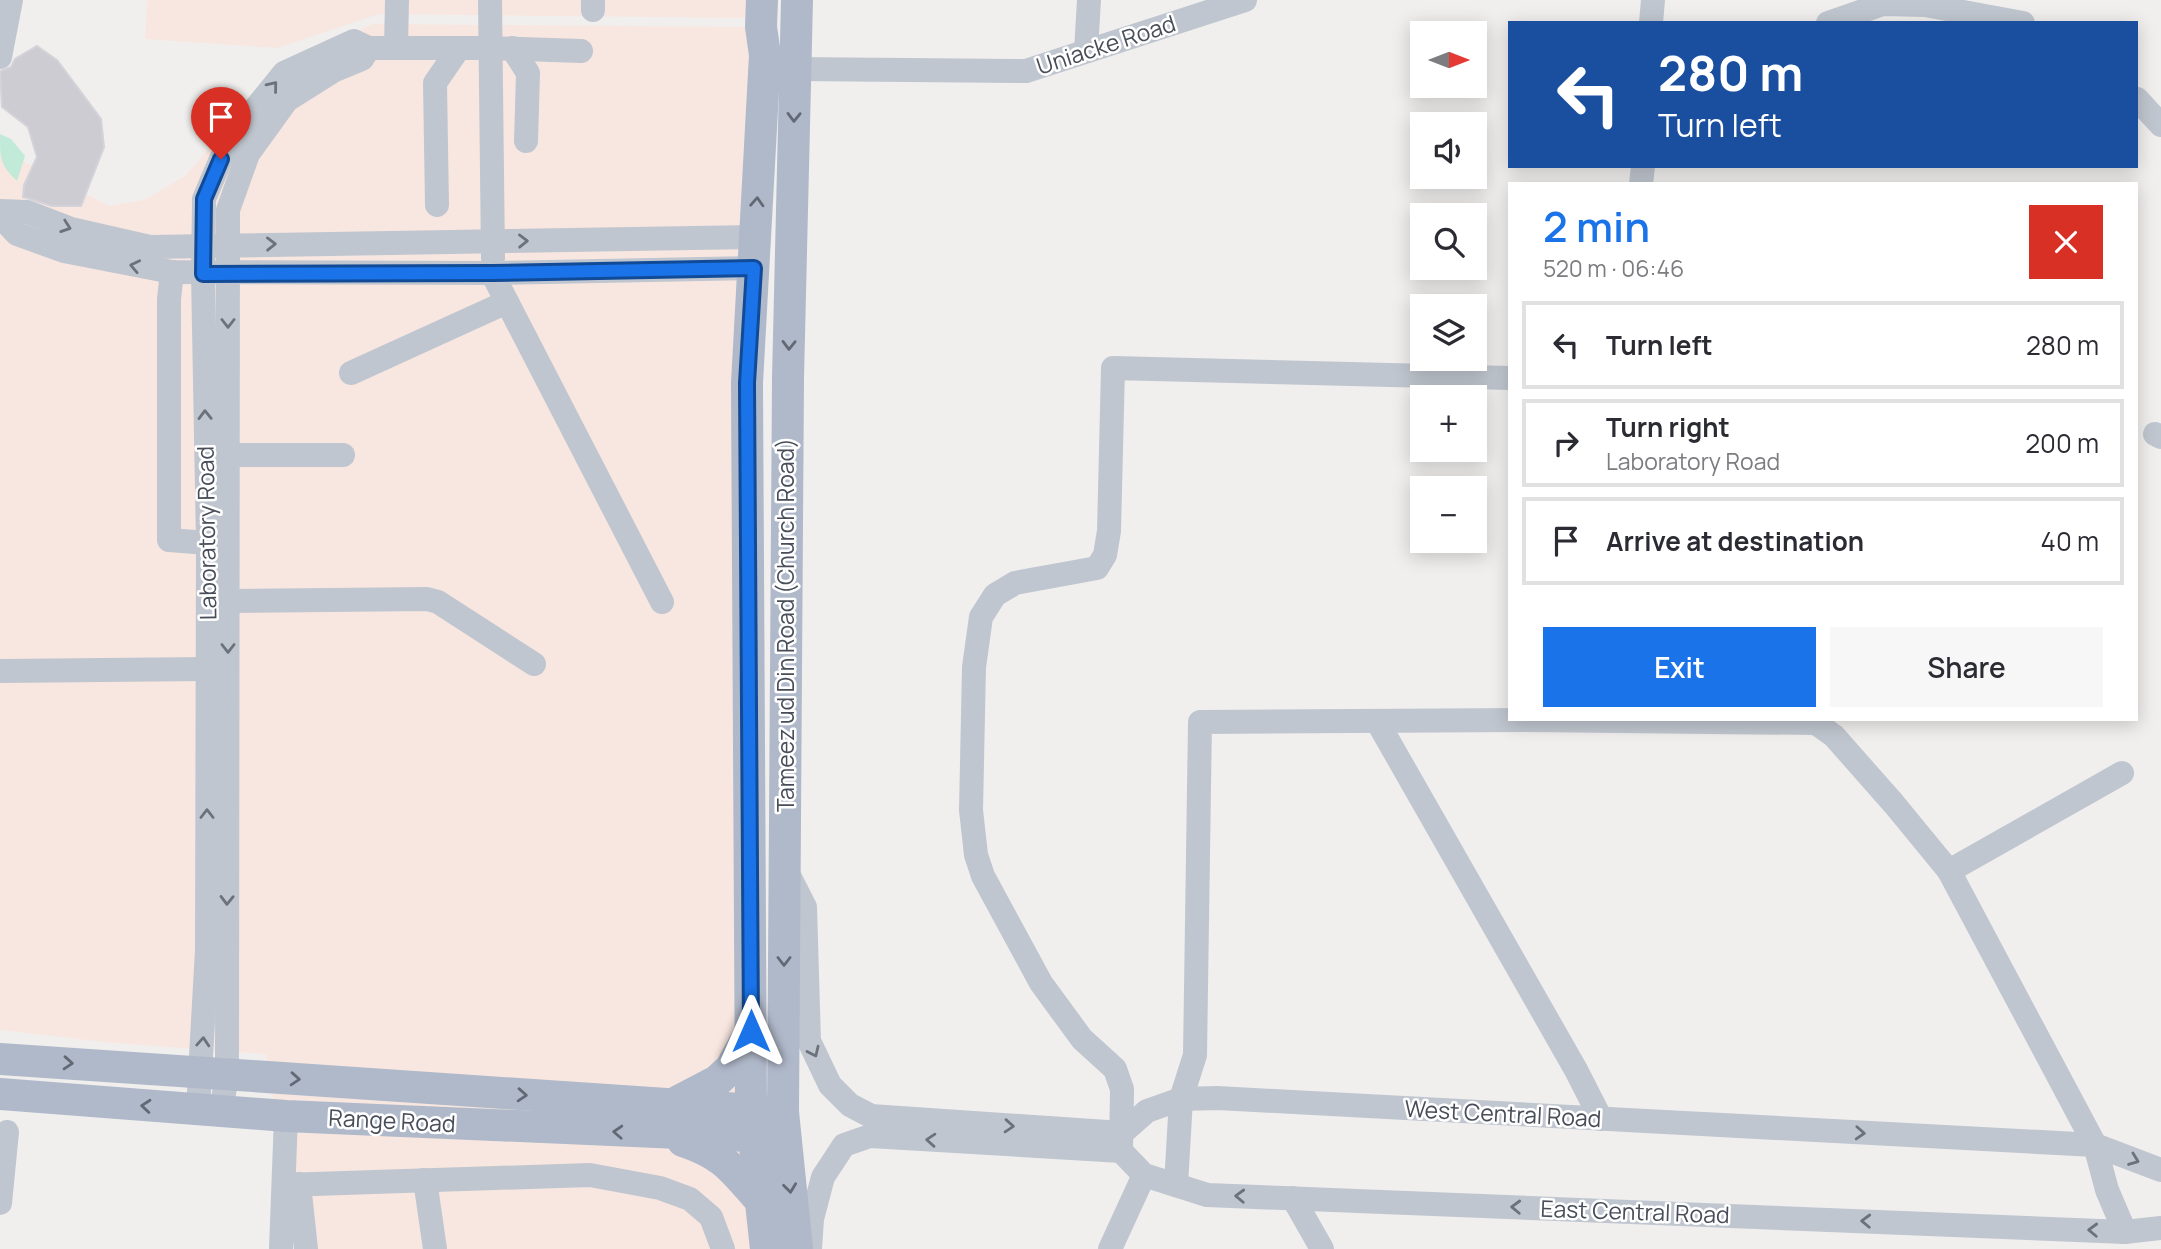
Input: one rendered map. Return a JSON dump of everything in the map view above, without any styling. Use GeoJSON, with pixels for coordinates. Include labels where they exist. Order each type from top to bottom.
{"type":"FeatureCollection","features":[{"type":"Feature","properties":{"kind":"main road","name":"Tameez ud Din Road (Church Road)"},"geometry":{"type":"LineString","coordinates":[[762,0],[761,27],[765,55],[747,383],[752,1124],[766,1249]]}},
{"type":"Feature","properties":{"kind":"main road","name":"Tameez ud Din Road (Church Road)"},"geometry":{"type":"LineString","coordinates":[[797,0],[788,379],[784,1124],[797,1249]]}},
{"type":"Feature","properties":{"kind":"main road"},"geometry":{"type":"LineString","coordinates":[[747,383],[788,379]]}},
{"type":"Feature","properties":{"kind":"main road"},"geometry":{"type":"LineString","coordinates":[[667,1119],[717,1082],[731,1068],[751,1031]]}},
{"type":"Feature","properties":{"kind":"main road"},"geometry":{"type":"LineString","coordinates":[[0,1059],[214,1073],[667,1119],[725,1160],[760,1200]]}},
{"type":"Feature","properties":{"kind":"main road","name":"Range Road"},"geometry":{"type":"LineString","coordinates":[[0,1094],[286,1115],[667,1119],[784,1124]]}},
{"type":"Feature","properties":{"kind":"street"},"geometry":{"type":"LineString","coordinates":[[0,57],[11,0]]}},
{"type":"Feature","properties":{"kind":"street"},"geometry":{"type":"LineString","coordinates":[[396,48],[397,0]]}},
{"type":"Feature","properties":{"kind":"street"},"geometry":{"type":"LineString","coordinates":[[490,0],[484,48],[488,273],[507,302],[662,602]]}},
{"type":"Feature","properties":{"kind":"street"},"geometry":{"type":"LineString","coordinates":[[1086,51],[1089,0]]}},
{"type":"Feature","properties":{"kind":"street","name":"Uniacke Road"},"geometry":{"type":"LineString","coordinates":[[795,69],[1026,71],[1245,0]]}},
{"type":"Feature","properties":{"kind":"street"},"geometry":{"type":"LineString","coordinates":[[1651,21],[1653,0]]}},
{"type":"Feature","properties":{"kind":"street"},"geometry":{"type":"LineString","coordinates":[[1834,21],[1883,4],[1925,5],[2012,21]]}},
{"type":"Feature","properties":{"kind":"street","name":"Laboratory Road"},"geometry":{"type":"LineString","coordinates":[[210,1111],[214,1073],[227,601],[228,455],[215,273],[203,247],[204,199],[221,159],[237,131],[284,73],[354,41],[369,48],[581,51]]}},
{"type":"Feature","properties":{"kind":"street","name":"Laboratory Road"},"geometry":{"type":"LineString","coordinates":[[214,1073],[206,950],[208,543],[215,273],[228,245],[228,210],[248,154],[287,100],[333,71],[362,59],[369,48]]}},
{"type":"Feature","properties":{"kind":"street"},"geometry":{"type":"LineString","coordinates":[[484,48],[528,73],[526,141]]}},
{"type":"Feature","properties":{"kind":"street"},"geometry":{"type":"LineString","coordinates":[[437,205],[435,83],[484,48]]}},
{"type":"Feature","properties":{"kind":"street"},"geometry":{"type":"LineString","coordinates":[[2138,100],[2161,125]]}},
{"type":"Feature","properties":{"kind":"street"},"geometry":{"type":"LineString","coordinates":[[0,214],[27,212],[71,229],[150,247],[755,236]]}},
{"type":"Feature","properties":{"kind":"street"},"geometry":{"type":"LineString","coordinates":[[0,214],[17,234],[64,251],[172,272],[488,273],[754,268]]}},
{"type":"Feature","properties":{"kind":"street"},"geometry":{"type":"LineString","coordinates":[[172,272],[169,299],[169,540],[208,543]]}},
{"type":"Feature","properties":{"kind":"street"},"geometry":{"type":"LineString","coordinates":[[351,373],[507,302]]}},
{"type":"Feature","properties":{"kind":"street"},"geometry":{"type":"LineString","coordinates":[[1121,1142],[1122,1089],[1115,1069],[1082,1039],[1041,983],[983,876],[976,855],[971,810],[974,667],[981,617],[995,594],[1015,583],[1097,568],[1105,555],[1109,531],[1114,368],[1508,377]]}},
{"type":"Feature","properties":{"kind":"street"},"geometry":{"type":"LineString","coordinates":[[228,455],[343,455]]}},
{"type":"Feature","properties":{"kind":"street"},"geometry":{"type":"LineString","coordinates":[[227,601],[427,599],[438,602],[534,664]]}},
{"type":"Feature","properties":{"kind":"street"},"geometry":{"type":"LineString","coordinates":[[0,671],[207,669]]}},
{"type":"Feature","properties":{"kind":"street"},"geometry":{"type":"LineString","coordinates":[[1176,1185],[1181,1099],[1195,1055],[1200,722],[1508,720]]}},
{"type":"Feature","properties":{"kind":"street"},"geometry":{"type":"LineString","coordinates":[[1377,721],[1576,1070],[1601,1119]]}},
{"type":"Feature","properties":{"kind":"street"},"geometry":{"type":"LineString","coordinates":[[1812,721],[1842,746],[1950,871],[2095,1145],[2107,1190],[2125,1232]]}},
{"type":"Feature","properties":{"kind":"street"},"geometry":{"type":"LineString","coordinates":[[1950,871],[2122,773]]}},
{"type":"Feature","properties":{"kind":"street"},"geometry":{"type":"LineString","coordinates":[[785,867],[804,907],[809,1041],[830,1085],[850,1105],[870,1116],[1121,1142]]}},
{"type":"Feature","properties":{"kind":"street","name":"West Central Road"},"geometry":{"type":"LineString","coordinates":[[1121,1142],[1147,1111],[1181,1099],[1217,1098],[2095,1145],[2161,1170]]}},
{"type":"Feature","properties":{"kind":"street","name":"West Central Road"},"geometry":{"type":"LineString","coordinates":[[1181,1099],[1825,1131]]}},
{"type":"Feature","properties":{"kind":"street"},"geometry":{"type":"LineString","coordinates":[[286,1115],[291,1184],[306,1249]]}},
{"type":"Feature","properties":{"kind":"street"},"geometry":{"type":"LineString","coordinates":[[0,1203],[7,1132]]}},
{"type":"Feature","properties":{"kind":"street"},"geometry":{"type":"LineString","coordinates":[[810,1249],[812,1219],[823,1177],[844,1145],[870,1136],[1121,1142]]}},
{"type":"Feature","properties":{"kind":"street","name":"East Central Road"},"geometry":{"type":"LineString","coordinates":[[1121,1142],[1144,1175],[1207,1195],[2125,1232],[2161,1228]]}},
{"type":"Feature","properties":{"kind":"street"},"geometry":{"type":"LineString","coordinates":[[291,1184],[590,1175],[660,1188],[690,1199],[711,1217],[723,1249]]}},
{"type":"Feature","properties":{"kind":"street"},"geometry":{"type":"LineString","coordinates":[[1110,1249],[1144,1175]]}},
{"type":"Feature","properties":{"kind":"street"},"geometry":{"type":"LineString","coordinates":[[425,1181],[435,1249]]}},
{"type":"Feature","properties":{"kind":"street"},"geometry":{"type":"LineString","coordinates":[[281,1249],[291,1184]]}},
{"type":"Feature","properties":{"kind":"street"},"geometry":{"type":"LineString","coordinates":[[1293,1198],[1322,1249]]}},
{"type":"Feature","properties":{"kind":"shaded area"},"geometry":{"type":"Polygon","coordinates":[[[147,0],[746,0],[746,18],[379,14],[277,48],[145,39],[147,0]]]}},
{"type":"Feature","properties":{"kind":"shaded area"},"geometry":{"type":"Polygon","coordinates":[[[373,24],[761,27],[754,1249],[298,1249],[266,1054],[113,1043],[0,1030],[0,149],[109,206],[144,200],[185,176],[279,68],[373,24]]]}},
{"type":"Feature","properties":{"kind":"green space"},"geometry":{"type":"Polygon","coordinates":[[[0,134],[11,139],[25,156],[17,181],[2,161],[0,134]]]}},
{"type":"Feature","properties":{"kind":"building"},"geometry":{"type":"Polygon","coordinates":[[[37,46],[57,60],[101,119],[104,147],[81,206],[52,206],[23,197],[24,185],[37,157],[28,127],[2,107],[0,71],[11,67],[15,59],[37,46]]]}},
{"type":"Feature","properties":{"kind":"route"},"geometry":{"type":"LineString","coordinates":[[221,159],[204,199],[203,274],[492,273],[754,268],[747,383],[751,1031]]}}]}
